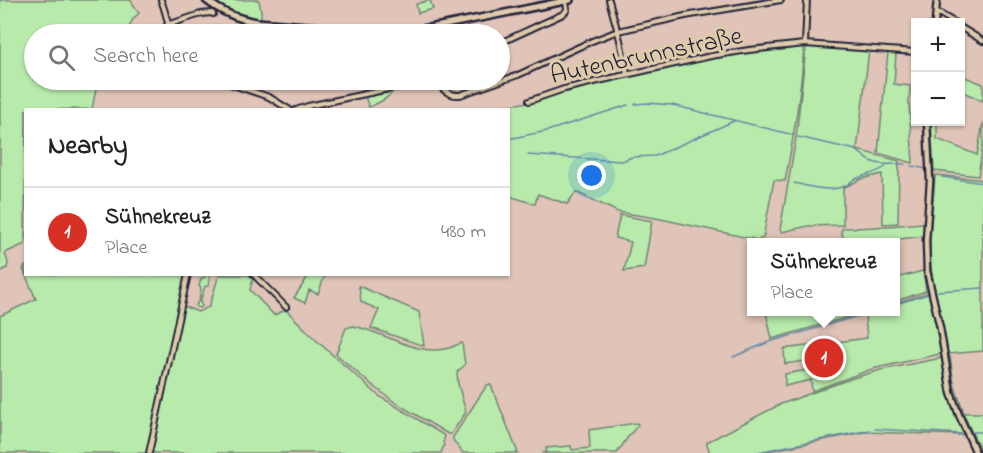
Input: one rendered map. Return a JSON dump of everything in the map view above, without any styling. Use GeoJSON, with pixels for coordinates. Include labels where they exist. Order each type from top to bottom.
{"type":"FeatureCollection","features":[{"type":"Feature","properties":{"kind":"main road"},"geometry":{"type":"LineString","coordinates":[[206,0],[226,14],[240,19],[281,24]]}},
{"type":"Feature","properties":{"kind":"main road"},"geometry":{"type":"LineString","coordinates":[[450,24],[567,0]]}},
{"type":"Feature","properties":{"kind":"street"},"geometry":{"type":"LineString","coordinates":[[161,0],[168,24]]}},
{"type":"Feature","properties":{"kind":"street"},"geometry":{"type":"LineString","coordinates":[[510,38],[563,14],[567,10],[567,0]]}},
{"type":"Feature","properties":{"kind":"street"},"geometry":{"type":"LineString","coordinates":[[609,0],[627,74]]}},
{"type":"Feature","properties":{"kind":"street"},"geometry":{"type":"LineString","coordinates":[[510,78],[618,31],[685,16],[781,0]]}},
{"type":"Feature","properties":{"kind":"street"},"geometry":{"type":"LineString","coordinates":[[806,44],[807,0]]}},
{"type":"Feature","properties":{"kind":"street"},"geometry":{"type":"LineString","coordinates":[[936,18],[937,0]]}},
{"type":"Feature","properties":{"kind":"street"},"geometry":{"type":"LineString","coordinates":[[171,24],[201,14],[213,14]]}},
{"type":"Feature","properties":{"kind":"street"},"geometry":{"type":"LineString","coordinates":[[936,14],[947,18]]}},
{"type":"Feature","properties":{"kind":"street"},"geometry":{"type":"LineString","coordinates":[[965,30],[983,40]]}},
{"type":"Feature","properties":{"kind":"street","name":"Autenbrunnstraße"},"geometry":{"type":"LineString","coordinates":[[529,101],[564,89],[711,56],[806,44],[911,52]]}},
{"type":"Feature","properties":{"kind":"street"},"geometry":{"type":"LineString","coordinates":[[246,90],[269,98],[286,108]]}},
{"type":"Feature","properties":{"kind":"street"},"geometry":{"type":"LineString","coordinates":[[302,108],[385,90]]}},
{"type":"Feature","properties":{"kind":"street"},"geometry":{"type":"LineString","coordinates":[[444,90],[450,94],[460,95],[474,90]]}},
{"type":"Feature","properties":{"kind":"street"},"geometry":{"type":"LineString","coordinates":[[927,126],[930,199],[926,241],[927,271],[951,393],[976,453]]}},
{"type":"Feature","properties":{"kind":"street"},"geometry":{"type":"LineString","coordinates":[[149,453],[188,276]]}},
{"type":"Feature","properties":{"kind":"street"},"geometry":{"type":"LineString","coordinates":[[255,276],[286,307]]}},
{"type":"Feature","properties":{"kind":"green space"},"geometry":{"type":"Polygon","coordinates":[[[0,0],[131,0],[139,13],[131,24],[24,24],[24,90],[96,90],[92,108],[24,108],[24,244],[5,253],[7,268],[0,272],[0,0]]]}},
{"type":"Feature","properties":{"kind":"green space"},"geometry":{"type":"Polygon","coordinates":[[[211,0],[259,0],[261,21],[235,14],[211,0]]]}},
{"type":"Feature","properties":{"kind":"green space"},"geometry":{"type":"Polygon","coordinates":[[[430,0],[433,9],[418,13],[416,4],[430,0]]]}},
{"type":"Feature","properties":{"kind":"green space"},"geometry":{"type":"Polygon","coordinates":[[[804,46],[799,97],[785,181],[774,180],[763,238],[749,238],[618,212],[576,192],[567,204],[538,194],[535,204],[510,196],[510,108],[491,108],[530,102],[563,91],[564,93],[572,91],[571,88],[718,56],[804,46]]]}},
{"type":"Feature","properties":{"kind":"green space"},"geometry":{"type":"Polygon","coordinates":[[[806,47],[869,50],[857,150],[899,161],[898,223],[883,224],[882,174],[861,179],[843,188],[843,225],[808,226],[782,232],[780,230],[796,138],[806,47]]]}},
{"type":"Feature","properties":{"kind":"green space"},"geometry":{"type":"Polygon","coordinates":[[[888,52],[896,52],[894,84],[910,86],[913,163],[878,153],[888,52]]]}},
{"type":"Feature","properties":{"kind":"green space"},"geometry":{"type":"Polygon","coordinates":[[[965,77],[983,84],[983,101],[965,93],[965,77]]]}},
{"type":"Feature","properties":{"kind":"green space"},"geometry":{"type":"Polygon","coordinates":[[[393,91],[386,99],[369,107],[365,97],[393,91]]]}},
{"type":"Feature","properties":{"kind":"green space"},"geometry":{"type":"Polygon","coordinates":[[[983,123],[983,144],[978,176],[934,170],[931,126],[937,126],[937,139],[977,155],[983,123]]]}},
{"type":"Feature","properties":{"kind":"green space"},"geometry":{"type":"Polygon","coordinates":[[[935,175],[983,180],[983,351],[948,354],[930,254],[935,175]]]}},
{"type":"Feature","properties":{"kind":"green space"},"geometry":{"type":"Polygon","coordinates":[[[620,215],[652,221],[644,268],[624,271],[631,242],[615,238],[620,215]]]}},
{"type":"Feature","properties":{"kind":"green space"},"geometry":{"type":"Polygon","coordinates":[[[924,223],[923,236],[900,239],[844,238],[841,231],[843,228],[924,223]]]}},
{"type":"Feature","properties":{"kind":"green space"},"geometry":{"type":"Polygon","coordinates":[[[923,271],[926,291],[900,300],[900,277],[923,271]]]}},
{"type":"Feature","properties":{"kind":"green space"},"geometry":{"type":"Polygon","coordinates":[[[26,276],[187,276],[180,305],[198,312],[209,307],[219,276],[251,276],[253,278],[250,290],[274,315],[286,310],[379,396],[445,436],[444,445],[441,453],[0,453],[0,316],[36,299],[26,276]]]}},
{"type":"Feature","properties":{"kind":"green space"},"geometry":{"type":"Polygon","coordinates":[[[210,276],[209,286],[205,286],[200,308],[196,307],[201,288],[199,286],[201,279],[210,276]]]}},
{"type":"Feature","properties":{"kind":"green space"},"geometry":{"type":"Polygon","coordinates":[[[308,276],[325,276],[318,294],[309,290],[305,303],[294,298],[308,276]]]}},
{"type":"Feature","properties":{"kind":"green space"},"geometry":{"type":"Polygon","coordinates":[[[359,286],[419,312],[424,346],[371,328],[379,310],[361,302],[359,286]]]}},
{"type":"Feature","properties":{"kind":"green space"},"geometry":{"type":"Polygon","coordinates":[[[930,294],[942,352],[940,354],[872,369],[812,391],[811,380],[785,386],[785,374],[831,366],[830,357],[785,364],[784,349],[867,338],[865,316],[900,316],[900,302],[930,294]]]}},
{"type":"Feature","properties":{"kind":"green space"},"geometry":{"type":"Polygon","coordinates":[[[767,316],[851,316],[772,339],[767,316]]]}},
{"type":"Feature","properties":{"kind":"green space"},"geometry":{"type":"Polygon","coordinates":[[[353,326],[425,349],[437,350],[462,343],[465,365],[457,372],[466,412],[451,434],[396,403],[336,354],[346,328],[353,326]]]}},
{"type":"Feature","properties":{"kind":"green space"},"geometry":{"type":"Polygon","coordinates":[[[948,356],[950,356],[954,384],[964,413],[983,413],[983,453],[958,402],[954,385],[948,356]]]}},
{"type":"Feature","properties":{"kind":"green space"},"geometry":{"type":"Polygon","coordinates":[[[942,358],[951,398],[965,433],[963,435],[864,432],[758,453],[710,453],[707,442],[781,404],[881,370],[942,358]]]}},
{"type":"Feature","properties":{"kind":"green space"},"geometry":{"type":"Polygon","coordinates":[[[487,385],[491,385],[518,453],[463,453],[453,440],[487,385]]]}},
{"type":"Feature","properties":{"kind":"green space"},"geometry":{"type":"Polygon","coordinates":[[[637,423],[638,425],[617,453],[542,453],[547,452],[546,448],[571,446],[572,450],[590,448],[589,430],[637,423]]]}},
{"type":"Feature","properties":{"kind":"waterway"},"geometry":{"type":"LineString","coordinates":[[635,104],[672,105],[794,135]]}},
{"type":"Feature","properties":{"kind":"waterway"},"geometry":{"type":"LineString","coordinates":[[510,139],[547,131],[628,105]]}},
{"type":"Feature","properties":{"kind":"waterway"},"geometry":{"type":"LineString","coordinates":[[527,155],[622,161],[632,157],[655,156],[734,121]]}},
{"type":"Feature","properties":{"kind":"waterway"},"geometry":{"type":"LineString","coordinates":[[798,137],[856,150],[869,160],[878,163],[905,164]]}},
{"type":"Feature","properties":{"kind":"waterway"},"geometry":{"type":"LineString","coordinates":[[794,183],[834,189],[887,166]]}},
{"type":"Feature","properties":{"kind":"waterway"},"geometry":{"type":"LineString","coordinates":[[911,166],[927,169]]}},
{"type":"Feature","properties":{"kind":"waterway"},"geometry":{"type":"LineString","coordinates":[[942,177],[983,183]]}},
{"type":"Feature","properties":{"kind":"waterway"},"geometry":{"type":"LineString","coordinates":[[938,291],[983,288]]}},
{"type":"Feature","properties":{"kind":"waterway"},"geometry":{"type":"LineString","coordinates":[[900,303],[928,294]]}},
{"type":"Feature","properties":{"kind":"waterway"},"geometry":{"type":"LineString","coordinates":[[733,357],[769,342],[858,316]]}},
{"type":"Feature","properties":{"kind":"waterway"},"geometry":{"type":"LineString","coordinates":[[875,429],[963,434]]}},
{"type":"Feature","properties":{"kind":"waterway"},"geometry":{"type":"LineString","coordinates":[[752,453],[870,430]]}},
{"type":"Feature","properties":{"kind":"waterway"},"geometry":{"type":"LineString","coordinates":[[973,432],[983,432]]}},
{"type":"Feature","properties":{"kind":"place","name":"Sühnekreuz"},"geometry":{"type":"Point","coordinates":[824,358]}}]}
